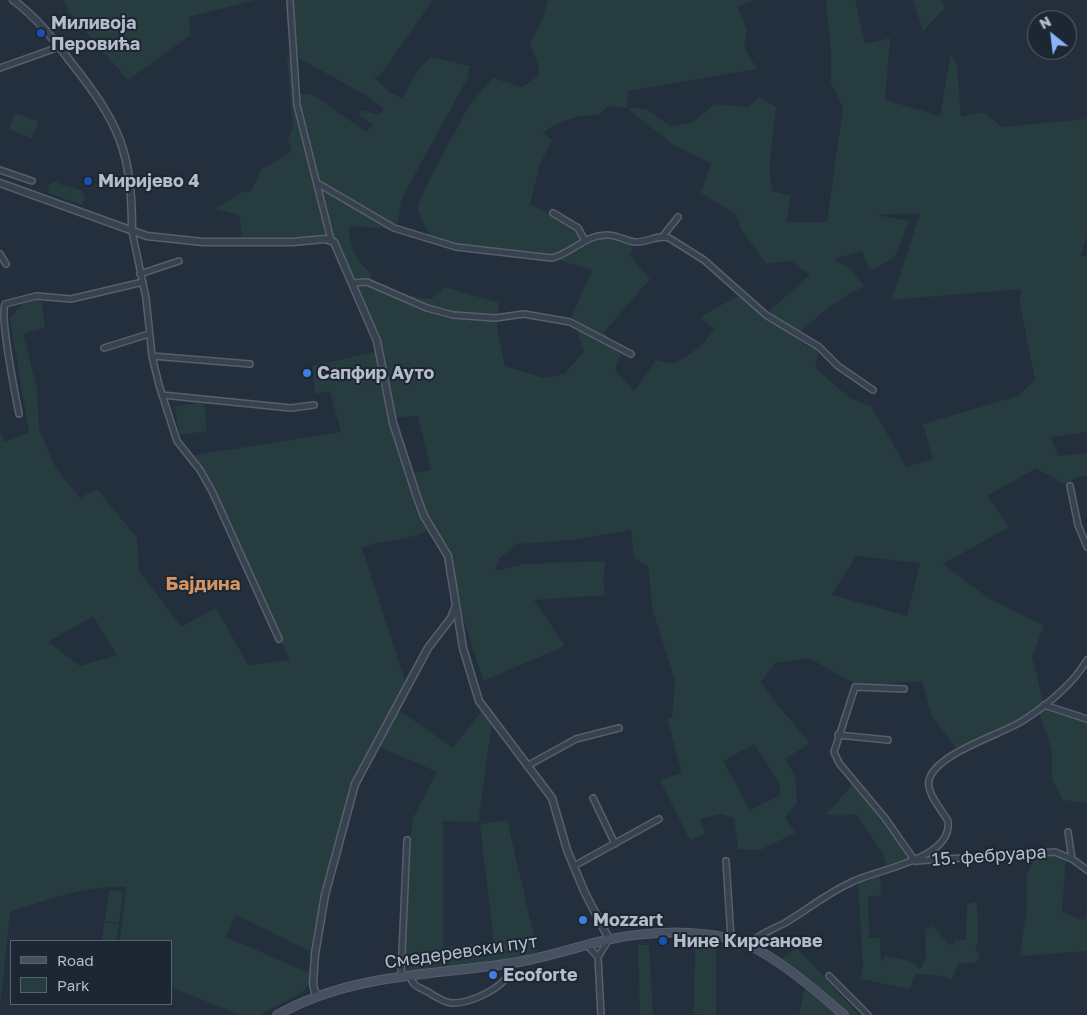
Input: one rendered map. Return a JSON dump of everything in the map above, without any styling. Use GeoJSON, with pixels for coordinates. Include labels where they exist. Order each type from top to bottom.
{"type":"FeatureCollection","features":[{"type":"Feature","properties":{"kind":"main road","name":"Смедеревски пут"},"geometry":{"type":"LineString","coordinates":[[277,1015],[316,996],[361,982],[511,963],[609,939],[648,934],[706,935],[731,938],[749,945],[806,984],[844,1015]]}},
{"type":"Feature","properties":{"kind":"street"},"geometry":{"type":"LineString","coordinates":[[13,0],[35,18],[101,100],[120,137],[130,182],[132,231],[143,282],[152,356],[162,395],[176,437],[200,470],[212,491],[279,639]]}},
{"type":"Feature","properties":{"kind":"street"},"geometry":{"type":"LineString","coordinates":[[290,0],[297,105],[332,240],[338,247],[380,351],[397,438],[424,516],[448,556],[463,648],[479,702],[554,802],[574,866],[609,939],[598,957],[601,1015]]}},
{"type":"Feature","properties":{"kind":"street"},"geometry":{"type":"LineString","coordinates":[[0,68],[59,47]]}},
{"type":"Feature","properties":{"kind":"street"},"geometry":{"type":"LineString","coordinates":[[0,170],[32,181]]}},
{"type":"Feature","properties":{"kind":"street"},"geometry":{"type":"LineString","coordinates":[[0,183],[132,231],[162,238],[203,242],[332,240]]}},
{"type":"Feature","properties":{"kind":"street"},"geometry":{"type":"LineString","coordinates":[[317,183],[394,228],[456,247],[552,258],[564,255],[584,239],[611,235],[635,242],[663,236],[678,217]]}},
{"type":"Feature","properties":{"kind":"street"},"geometry":{"type":"LineString","coordinates":[[552,213],[578,228],[584,239]]}},
{"type":"Feature","properties":{"kind":"street"},"geometry":{"type":"LineString","coordinates":[[663,236],[704,260],[766,315],[819,348],[838,366],[873,390]]}},
{"type":"Feature","properties":{"kind":"street"},"geometry":{"type":"LineString","coordinates":[[0,254],[6,264]]}},
{"type":"Feature","properties":{"kind":"street"},"geometry":{"type":"LineString","coordinates":[[140,274],[179,261]]}},
{"type":"Feature","properties":{"kind":"street"},"geometry":{"type":"LineString","coordinates":[[19,414],[3,329],[2,309],[5,304],[36,296],[71,299],[143,282]]}},
{"type":"Feature","properties":{"kind":"street"},"geometry":{"type":"LineString","coordinates":[[353,282],[367,282],[427,308],[453,315],[495,318],[524,314],[570,322],[631,354]]}},
{"type":"Feature","properties":{"kind":"street"},"geometry":{"type":"LineString","coordinates":[[104,348],[149,334]]}},
{"type":"Feature","properties":{"kind":"street"},"geometry":{"type":"LineString","coordinates":[[152,356],[250,364]]}},
{"type":"Feature","properties":{"kind":"street"},"geometry":{"type":"LineString","coordinates":[[162,395],[291,408],[314,405]]}},
{"type":"Feature","properties":{"kind":"street"},"geometry":{"type":"LineString","coordinates":[[1070,486],[1078,525],[1087,547]]}},
{"type":"Feature","properties":{"kind":"street"},"geometry":{"type":"LineString","coordinates":[[316,996],[313,984],[315,954],[325,895],[355,784],[428,648],[455,612],[457,602]]}},
{"type":"Feature","properties":{"kind":"street"},"geometry":{"type":"LineString","coordinates":[[749,945],[854,881],[915,861],[944,838],[948,821],[930,790],[929,781],[933,772],[972,743],[1008,729],[1044,705],[1074,679],[1087,660]]}},
{"type":"Feature","properties":{"kind":"street"},"geometry":{"type":"LineString","coordinates":[[904,689],[855,687],[834,748],[836,759],[885,818],[915,861]]}},
{"type":"Feature","properties":{"kind":"street"},"geometry":{"type":"LineString","coordinates":[[1044,705],[1087,719]]}},
{"type":"Feature","properties":{"kind":"street"},"geometry":{"type":"LineString","coordinates":[[527,766],[576,739],[619,728]]}},
{"type":"Feature","properties":{"kind":"street"},"geometry":{"type":"LineString","coordinates":[[838,735],[888,740]]}},
{"type":"Feature","properties":{"kind":"street"},"geometry":{"type":"LineString","coordinates":[[593,798],[615,844]]}},
{"type":"Feature","properties":{"kind":"street"},"geometry":{"type":"LineString","coordinates":[[574,866],[659,819]]}},
{"type":"Feature","properties":{"kind":"street"},"geometry":{"type":"LineString","coordinates":[[1068,832],[1072,859]]}},
{"type":"Feature","properties":{"kind":"street"},"geometry":{"type":"LineString","coordinates":[[400,976],[407,840]]}},
{"type":"Feature","properties":{"kind":"street","name":"15. фебруара"},"geometry":{"type":"LineString","coordinates":[[915,861],[1055,852],[1072,859],[1087,870]]}},
{"type":"Feature","properties":{"kind":"street"},"geometry":{"type":"LineString","coordinates":[[726,861],[731,938]]}},
{"type":"Feature","properties":{"kind":"street"},"geometry":{"type":"LineString","coordinates":[[587,945],[598,957]]}},
{"type":"Feature","properties":{"kind":"street"},"geometry":{"type":"LineString","coordinates":[[410,975],[415,986],[451,1003],[461,1002],[482,995],[506,979],[511,973],[511,963]]}},
{"type":"Feature","properties":{"kind":"street"},"geometry":{"type":"LineString","coordinates":[[830,976],[868,1015]]}},
{"type":"Feature","properties":{"kind":"green space"},"geometry":{"type":"Polygon","coordinates":[[[64,0],[255,0],[188,17],[191,35],[128,80],[68,11],[64,0]]]}},
{"type":"Feature","properties":{"kind":"green space"},"geometry":{"type":"Polygon","coordinates":[[[290,0],[433,0],[379,77],[373,76],[389,92],[402,98],[420,67],[431,57],[470,66],[467,79],[402,198],[396,229],[350,226],[350,240],[354,253],[372,274],[367,282],[391,294],[431,299],[445,287],[499,303],[497,330],[505,366],[544,378],[564,374],[584,352],[572,316],[592,270],[552,258],[456,247],[431,239],[417,208],[429,180],[470,104],[493,78],[522,87],[538,76],[539,68],[530,44],[543,17],[548,0],[757,0],[737,6],[747,29],[744,47],[757,69],[628,91],[627,108],[646,109],[671,127],[693,122],[715,104],[748,107],[760,97],[776,107],[769,168],[772,191],[791,196],[786,222],[827,222],[843,108],[831,83],[831,49],[826,0],[855,0],[865,44],[890,38],[885,100],[940,116],[951,53],[957,67],[961,117],[983,112],[1002,127],[1087,119],[1087,235],[1081,256],[1087,256],[1087,432],[1051,437],[1058,456],[1087,453],[1087,476],[1077,477],[1066,485],[1036,468],[987,496],[1009,527],[943,564],[990,599],[1044,626],[1032,656],[1044,705],[1087,719],[1087,803],[1063,800],[1052,779],[1052,751],[1038,709],[1023,720],[959,752],[932,717],[922,681],[858,686],[809,658],[775,663],[761,682],[774,701],[810,743],[785,759],[795,775],[797,802],[785,817],[795,833],[760,850],[738,849],[734,818],[721,814],[700,819],[705,833],[690,840],[660,780],[682,773],[667,718],[672,718],[675,681],[653,611],[648,566],[634,558],[631,530],[573,540],[517,544],[499,559],[495,571],[525,564],[605,561],[603,581],[605,595],[534,600],[565,646],[483,681],[450,575],[448,556],[432,529],[424,533],[362,548],[406,684],[399,710],[453,748],[482,710],[492,722],[478,822],[443,821],[443,947],[494,943],[480,824],[507,820],[539,958],[401,976],[407,840],[410,839],[413,818],[437,772],[375,745],[362,768],[331,873],[315,954],[236,915],[226,937],[309,973],[310,982],[303,992],[260,1015],[240,1015],[172,987],[172,940],[120,940],[126,887],[111,887],[67,894],[10,912],[0,1008],[0,429],[4,442],[29,432],[10,318],[22,304],[35,299],[42,302],[45,328],[23,334],[37,389],[39,430],[56,468],[80,498],[97,489],[137,538],[139,571],[181,627],[216,608],[248,665],[290,660],[228,523],[189,456],[341,432],[330,391],[315,394],[312,366],[380,351],[331,240],[243,243],[239,215],[215,209],[243,191],[251,192],[261,170],[292,151],[288,138],[293,128],[287,58],[293,54],[290,0]],[[295,56],[296,93],[314,95],[366,132],[373,125],[360,116],[361,110],[379,115],[384,109],[364,94],[295,56]],[[609,106],[598,115],[576,117],[562,122],[543,133],[552,140],[540,164],[530,204],[578,228],[585,239],[597,235],[635,242],[630,256],[650,279],[604,332],[621,353],[615,370],[634,391],[656,360],[674,364],[700,347],[715,329],[700,317],[736,297],[745,297],[766,314],[810,275],[791,261],[766,264],[741,229],[736,214],[701,193],[711,163],[672,144],[627,108],[609,106]],[[920,213],[877,215],[909,221],[894,258],[870,271],[862,251],[833,259],[851,269],[864,286],[828,308],[796,337],[806,346],[819,351],[815,368],[850,398],[871,406],[906,467],[933,459],[923,424],[1018,396],[1035,380],[1020,303],[1021,289],[892,300],[920,213]],[[418,416],[393,418],[410,474],[431,470],[418,416]],[[856,556],[832,595],[907,616],[920,563],[856,556]],[[93,616],[48,642],[80,666],[117,655],[93,616]],[[754,744],[723,761],[750,810],[780,795],[780,784],[754,744]]]}},
{"type":"Feature","properties":{"kind":"green space"},"geometry":{"type":"Polygon","coordinates":[[[913,0],[942,0],[945,8],[923,31],[913,0]]]}},
{"type":"Feature","properties":{"kind":"green space"},"geometry":{"type":"Polygon","coordinates":[[[15,113],[38,121],[32,138],[9,130],[15,113]]]}},
{"type":"Feature","properties":{"kind":"green space"},"geometry":{"type":"Polygon","coordinates":[[[59,181],[59,184],[81,190],[85,197],[82,205],[48,193],[49,185],[59,181]]]}},
{"type":"Feature","properties":{"kind":"green space"},"geometry":{"type":"Polygon","coordinates":[[[204,402],[207,431],[179,435],[175,406],[204,402]]]}},
{"type":"Feature","properties":{"kind":"green space"},"geometry":{"type":"Polygon","coordinates":[[[855,781],[915,861],[888,869],[883,854],[856,814],[840,816],[824,814],[834,806],[855,781]]]}},
{"type":"Feature","properties":{"kind":"green space"},"geometry":{"type":"Polygon","coordinates":[[[1037,852],[1066,855],[1062,912],[1084,921],[1087,910],[1087,951],[1020,956],[1027,908],[1027,875],[1037,852]]]}},
{"type":"Feature","properties":{"kind":"green space"},"geometry":{"type":"Polygon","coordinates":[[[880,871],[881,895],[868,897],[869,938],[880,938],[881,962],[886,956],[910,961],[920,969],[926,959],[925,930],[932,926],[949,944],[953,945],[956,940],[966,940],[967,904],[977,902],[978,941],[975,949],[980,957],[975,964],[970,962],[958,964],[952,979],[942,976],[915,974],[910,989],[860,979],[863,967],[858,879],[880,871]]]}},
{"type":"Feature","properties":{"kind":"green space"},"geometry":{"type":"Polygon","coordinates":[[[109,890],[123,892],[119,923],[105,921],[109,890]]]}},
{"type":"Feature","properties":{"kind":"green space"},"geometry":{"type":"Polygon","coordinates":[[[104,922],[119,924],[116,940],[102,940],[104,922]]]}},
{"type":"Feature","properties":{"kind":"green space"},"geometry":{"type":"Polygon","coordinates":[[[638,945],[649,945],[653,1015],[640,1015],[638,945]]]}},
{"type":"Feature","properties":{"kind":"green space"},"geometry":{"type":"Polygon","coordinates":[[[695,947],[716,948],[716,1015],[694,1014],[695,947]]]}},
{"type":"Feature","properties":{"kind":"green space"},"geometry":{"type":"Polygon","coordinates":[[[797,948],[859,1015],[799,1015],[806,984],[778,964],[797,948]]]}},
{"type":"Feature","properties":{"kind":"place","name":"Миливоја Перовића"},"geometry":{"type":"Point","coordinates":[41,33]}},
{"type":"Feature","properties":{"kind":"place","name":"Миријево 4"},"geometry":{"type":"Point","coordinates":[88,181]}},
{"type":"Feature","properties":{"kind":"place","name":"Сапфир Ауто"},"geometry":{"type":"Point","coordinates":[307,373]}},
{"type":"Feature","properties":{"kind":"place","name":"Mozzart"},"geometry":{"type":"Point","coordinates":[583,920]}},
{"type":"Feature","properties":{"kind":"place","name":"Нине Кирсанове"},"geometry":{"type":"Point","coordinates":[663,941]}},
{"type":"Feature","properties":{"kind":"place","name":"Ecoforte"},"geometry":{"type":"Point","coordinates":[493,975]}},
{"type":"Feature","properties":{"kind":"district","name":"Бајдина"},"geometry":{"type":"Point","coordinates":[203,584]}}]}
